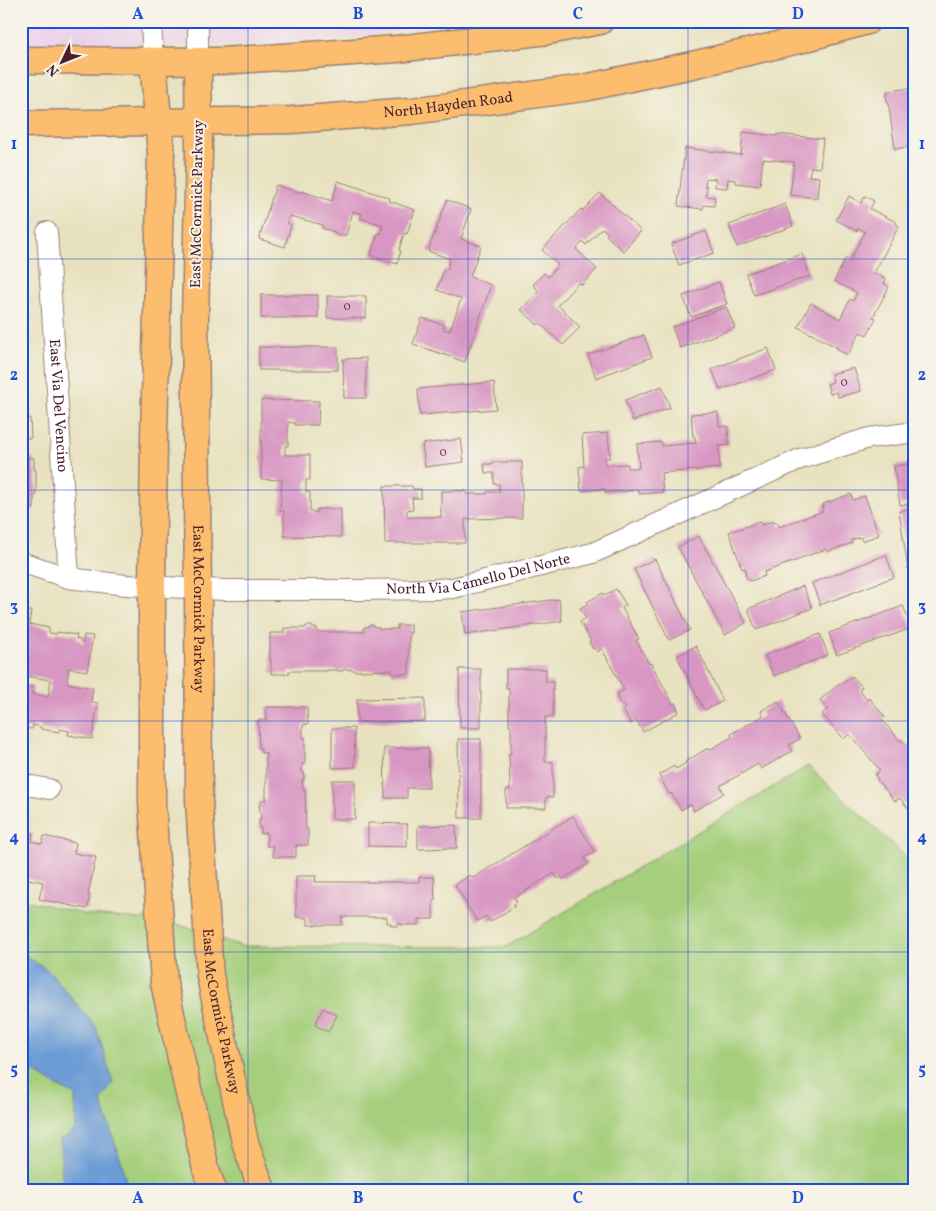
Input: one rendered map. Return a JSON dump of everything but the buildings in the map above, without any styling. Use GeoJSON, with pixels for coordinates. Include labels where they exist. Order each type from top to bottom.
{"type":"FeatureCollection","features":[{"type":"Feature","properties":{"kind":"main road"},"geometry":{"type":"LineString","coordinates":[[21,60],[222,61],[396,49],[548,32],[600,21]]}},
{"type":"Feature","properties":{"kind":"main road","name":"North Hayden Road"},"geometry":{"type":"LineString","coordinates":[[21,124],[292,120],[412,111],[584,88],[799,40],[867,21]]}},
{"type":"Feature","properties":{"kind":"main road"},"geometry":{"type":"LineString","coordinates":[[153,61],[160,153],[152,586],[152,802],[164,983],[206,1169],[213,1190]]}},
{"type":"Feature","properties":{"kind":"main road","name":"East McCormick Parkway"},"geometry":{"type":"LineString","coordinates":[[198,61],[199,122],[195,319],[199,801],[210,976],[245,1142],[262,1190]]}},
{"type":"Feature","properties":{"kind":"street"},"geometry":{"type":"LineString","coordinates":[[151,21],[153,61]]}},
{"type":"Feature","properties":{"kind":"street","name":"East McCormick Parkway"},"geometry":{"type":"LineString","coordinates":[[198,21],[198,61]]}},
{"type":"Feature","properties":{"kind":"street","name":"East Via Del Vencino"},"geometry":{"type":"LineString","coordinates":[[47,232],[69,578]]}},
{"type":"Feature","properties":{"kind":"street","name":"North Via Camello Del Norte"},"geometry":{"type":"LineString","coordinates":[[21,562],[69,578],[126,585],[198,590],[453,588],[593,553],[800,459],[869,438],[915,432]]}},
{"type":"Feature","properties":{"kind":"street"},"geometry":{"type":"LineString","coordinates":[[21,784],[50,790]]}},
{"type":"Feature","properties":{"kind":"shaded area"},"geometry":{"type":"Polygon","coordinates":[[[21,21],[473,21],[306,44],[21,46],[21,21]]]}},
{"type":"Feature","properties":{"kind":"green space"},"geometry":{"type":"Polygon","coordinates":[[[808,766],[915,865],[915,1190],[21,1190],[21,899],[88,915],[168,921],[242,946],[506,947],[808,766]]]}},
{"type":"Feature","properties":{"kind":"water"},"geometry":{"type":"Polygon","coordinates":[[[21,953],[49,971],[96,1027],[113,1082],[101,1101],[122,1164],[128,1190],[65,1190],[62,1177],[60,1138],[67,1137],[76,1128],[75,1095],[21,1063],[21,953]]]}}]}
